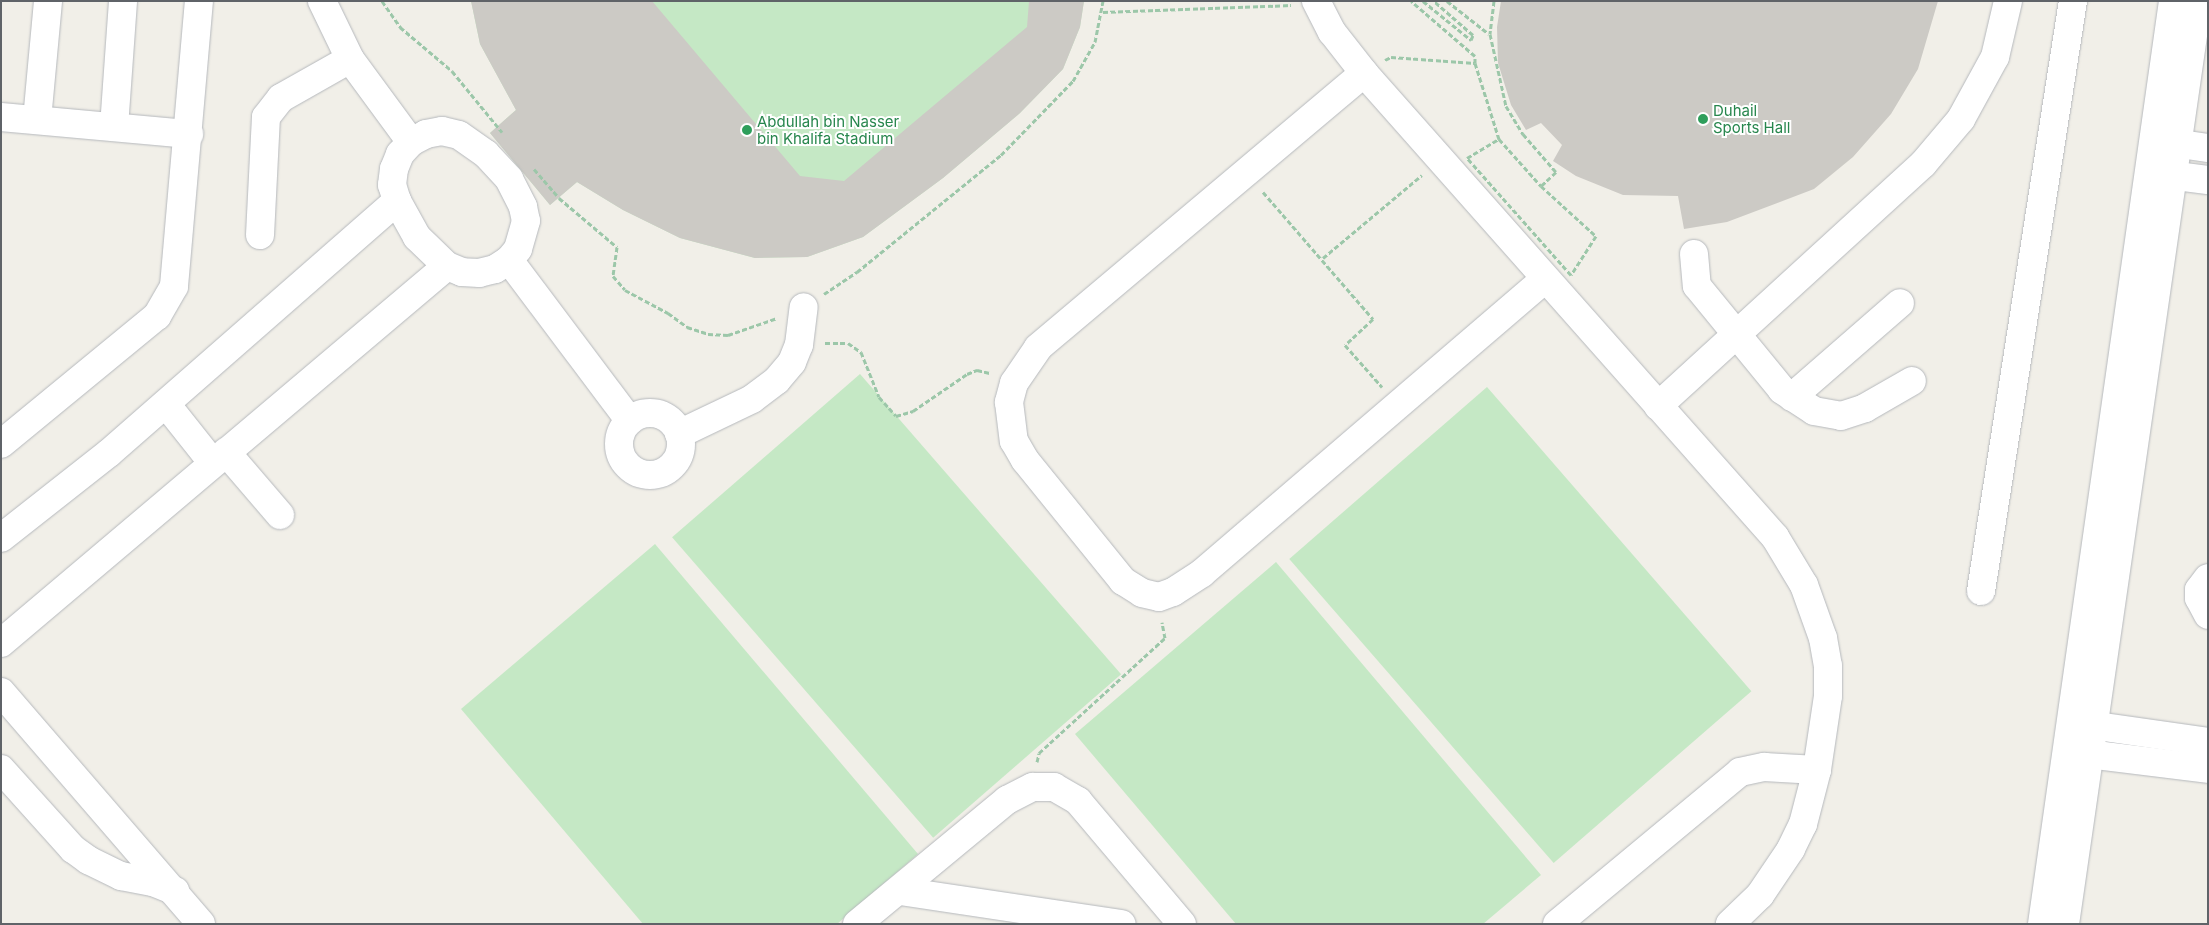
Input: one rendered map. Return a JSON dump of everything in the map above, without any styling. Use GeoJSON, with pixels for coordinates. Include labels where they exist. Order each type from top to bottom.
{"type":"FeatureCollection","features":[{"type":"Feature","properties":{"kind":"lane"},"geometry":{"type":"LineString","coordinates":[[37,120],[48,1]]}},
{"type":"Feature","properties":{"kind":"lane"},"geometry":{"type":"LineString","coordinates":[[114,127],[123,1]]}},
{"type":"Feature","properties":{"kind":"lane"},"geometry":{"type":"LineString","coordinates":[[1,444],[156,316],[167,302],[177,269],[199,1]]}},
{"type":"Feature","properties":{"kind":"lane"},"geometry":{"type":"LineString","coordinates":[[322,1],[350,59],[411,142]]}},
{"type":"Feature","properties":{"kind":"lane"},"geometry":{"type":"LineString","coordinates":[[1658,406],[1735,333],[1923,164],[1961,119],[1995,58],[2008,1]]}},
{"type":"Feature","properties":{"kind":"lane"},"geometry":{"type":"LineString","coordinates":[[1980,591],[2072,1]]}},
{"type":"Feature","properties":{"kind":"lane"},"geometry":{"type":"LineString","coordinates":[[2165,142],[2173,1]]}},
{"type":"Feature","properties":{"kind":"lane"},"geometry":{"type":"LineString","coordinates":[[2066,924],[2078,753],[2160,174],[2165,142],[2198,1]]}},
{"type":"Feature","properties":{"kind":"lane"},"geometry":{"type":"LineString","coordinates":[[1316,2],[1332,32],[1364,73],[1775,537],[1804,585],[1823,638],[1828,666],[1828,696],[1817,770],[1803,824],[1791,849],[1760,895],[1730,924]]}},
{"type":"Feature","properties":{"kind":"lane"},"geometry":{"type":"LineString","coordinates":[[260,235],[266,117],[281,98],[350,59]]}},
{"type":"Feature","properties":{"kind":"lane"},"geometry":{"type":"LineString","coordinates":[[1364,73],[1038,348],[1014,383],[1009,402],[1010,424],[1014,441],[1025,460],[1123,580],[1142,593],[1159,597],[1173,592],[1202,573],[1545,279]]}},
{"type":"Feature","properties":{"kind":"lane"},"geometry":{"type":"LineString","coordinates":[[1,117],[189,134]]}},
{"type":"Feature","properties":{"kind":"lane"},"geometry":{"type":"LineString","coordinates":[[442,132],[459,134],[498,166],[518,193],[526,221],[524,236],[509,260],[479,274],[447,266],[417,237],[396,201],[392,185],[394,169],[400,154],[411,142],[426,134],[442,132]]}},
{"type":"Feature","properties":{"kind":"lane"},"geometry":{"type":"LineString","coordinates":[[2165,142],[2208,148]]}},
{"type":"Feature","properties":{"kind":"lane"},"geometry":{"type":"LineString","coordinates":[[2160,174],[2208,180]]}},
{"type":"Feature","properties":{"kind":"lane"},"geometry":{"type":"LineString","coordinates":[[1,538],[166,404],[396,201]]}},
{"type":"Feature","properties":{"kind":"lane"},"geometry":{"type":"LineString","coordinates":[[1694,254],[1698,286],[1782,390],[1814,411],[1841,416],[1864,408],[1912,381]]}},
{"type":"Feature","properties":{"kind":"lane"},"geometry":{"type":"LineString","coordinates":[[509,260],[630,420]]}},
{"type":"Feature","properties":{"kind":"lane"},"geometry":{"type":"LineString","coordinates":[[1,643],[447,266]]}},
{"type":"Feature","properties":{"kind":"lane"},"geometry":{"type":"LineString","coordinates":[[1792,397],[1900,303]]}},
{"type":"Feature","properties":{"kind":"lane"},"geometry":{"type":"LineString","coordinates":[[679,434],[765,390],[785,372],[799,345],[804,307]]}},
{"type":"Feature","properties":{"kind":"lane"},"geometry":{"type":"LineString","coordinates":[[166,404],[280,515]]}},
{"type":"Feature","properties":{"kind":"lane"},"geometry":{"type":"LineString","coordinates":[[652,413],[664,416],[679,434],[681,447],[677,460],[668,470],[656,475],[642,474],[630,468],[622,458],[619,444],[622,431],[630,420],[652,413]]}},
{"type":"Feature","properties":{"kind":"lane"},"geometry":{"type":"LineString","coordinates":[[2208,578],[2199,590],[2199,598],[2208,615]]}},
{"type":"Feature","properties":{"kind":"lane"},"geometry":{"type":"LineString","coordinates":[[1,692],[175,891],[201,924]]}},
{"type":"Feature","properties":{"kind":"lane"},"geometry":{"type":"LineString","coordinates":[[2082,724],[2208,742]]}},
{"type":"Feature","properties":{"kind":"lane"},"geometry":{"type":"LineString","coordinates":[[2078,753],[2208,769]]}},
{"type":"Feature","properties":{"kind":"lane"},"geometry":{"type":"LineString","coordinates":[[2042,924],[2078,753]]}},
{"type":"Feature","properties":{"kind":"lane"},"geometry":{"type":"LineString","coordinates":[[1557,924],[1740,772],[1764,767],[1817,770]]}},
{"type":"Feature","properties":{"kind":"lane"},"geometry":{"type":"LineString","coordinates":[[1,769],[73,848],[88,860],[121,876],[153,882],[175,891]]}},
{"type":"Feature","properties":{"kind":"lane"},"geometry":{"type":"LineString","coordinates":[[857,924],[900,891],[1007,800],[1033,787],[1054,787],[1078,801],[1182,924]]}},
{"type":"Feature","properties":{"kind":"lane"},"geometry":{"type":"LineString","coordinates":[[900,891],[1122,924]]}},
{"type":"Feature","properties":{"kind":"path"},"geometry":{"type":"LineString","coordinates":[[382,1],[400,27],[452,71],[504,134]]}},
{"type":"Feature","properties":{"kind":"path"},"geometry":{"type":"LineString","coordinates":[[528,162],[559,198],[617,247],[613,276],[625,290],[668,312],[687,327],[728,335],[804,307],[857,272],[1001,155],[1073,81],[1095,42],[1103,1]]}},
{"type":"Feature","properties":{"kind":"path"},"geometry":{"type":"LineString","coordinates":[[1411,1],[1475,56],[1475,63],[1499,139],[1542,186],[1596,236],[1571,275],[1466,158],[1499,139]]}},
{"type":"Feature","properties":{"kind":"path"},"geometry":{"type":"LineString","coordinates":[[1423,1],[1470,40],[1473,34],[1434,1]]}},
{"type":"Feature","properties":{"kind":"path"},"geometry":{"type":"LineString","coordinates":[[1447,1],[1490,34]]}},
{"type":"Feature","properties":{"kind":"path"},"geometry":{"type":"LineString","coordinates":[[1494,1],[1490,34],[1506,106],[1523,134],[1556,172],[1542,186]]}},
{"type":"Feature","properties":{"kind":"path"},"geometry":{"type":"LineString","coordinates":[[1102,12],[1316,2]]}},
{"type":"Feature","properties":{"kind":"path"},"geometry":{"type":"LineString","coordinates":[[1364,73],[1390,56],[1475,63]]}},
{"type":"Feature","properties":{"kind":"path"},"geometry":{"type":"LineString","coordinates":[[1323,258],[1440,160]]}},
{"type":"Feature","properties":{"kind":"path"},"geometry":{"type":"LineString","coordinates":[[1245,173],[1323,258],[1373,319],[1345,345],[1398,405]]}},
{"type":"Feature","properties":{"kind":"path"},"geometry":{"type":"LineString","coordinates":[[799,345],[839,342],[855,348],[866,361],[879,397],[896,416],[913,411],[967,374],[978,370],[1014,383]]}},
{"type":"Feature","properties":{"kind":"path"},"geometry":{"type":"LineString","coordinates":[[1033,787],[1039,753],[1165,638],[1159,597]]}},
{"type":"Feature","properties":{"kind":"green space","name":"Abdullah bin Nasser bin Khalifa Stadium"},"geometry":{"type":"Polygon","coordinates":[[[471,1],[1084,1],[1080,27],[1063,69],[1020,113],[943,178],[863,237],[807,257],[755,258],[680,238],[623,210],[577,182],[550,205],[490,133],[516,110],[480,44],[471,1]]]}},
{"type":"Feature","properties":{"kind":"green space"},"geometry":{"type":"Polygon","coordinates":[[[860,374],[1121,674],[933,838],[672,537],[860,374]]]}},
{"type":"Feature","properties":{"kind":"green space"},"geometry":{"type":"Polygon","coordinates":[[[1487,387],[1751,691],[1554,863],[1289,559],[1487,387]]]}},
{"type":"Feature","properties":{"kind":"green space"},"geometry":{"type":"Polygon","coordinates":[[[655,544],[918,854],[837,924],[643,924],[461,709],[655,544]]]}},
{"type":"Feature","properties":{"kind":"green space"},"geometry":{"type":"Polygon","coordinates":[[[1276,562],[1541,875],[1483,924],[1236,924],[1075,734],[1276,562]]]}},
{"type":"Feature","properties":{"kind":"building","name":"Abdullah bin Nasser bin Khalifa Stadium"},"geometry":{"type":"Polygon","coordinates":[[[471,1],[652,1],[800,176],[844,181],[1027,27],[1029,1],[1084,1],[1080,27],[1063,69],[1020,113],[943,178],[863,237],[807,257],[755,258],[680,238],[623,210],[577,182],[550,205],[490,133],[516,110],[480,44],[471,1]]]}},
{"type":"Feature","properties":{"kind":"building","name":"Duhail Sports Hall"},"geometry":{"type":"Polygon","coordinates":[[[1501,1],[1938,1],[1918,69],[1891,114],[1853,157],[1814,189],[1727,222],[1684,229],[1678,196],[1623,195],[1576,176],[1553,161],[1562,145],[1541,123],[1526,130],[1511,105],[1498,63],[1497,27],[1501,1]]]}},
{"type":"Feature","properties":{"kind":"place","name":"Duhail Sports Hall"},"geometry":{"type":"Point","coordinates":[1703,119]}},
{"type":"Feature","properties":{"kind":"place","name":"Abdullah bin Nasser bin Khalifa Stadium"},"geometry":{"type":"Point","coordinates":[747,130]}}]}
